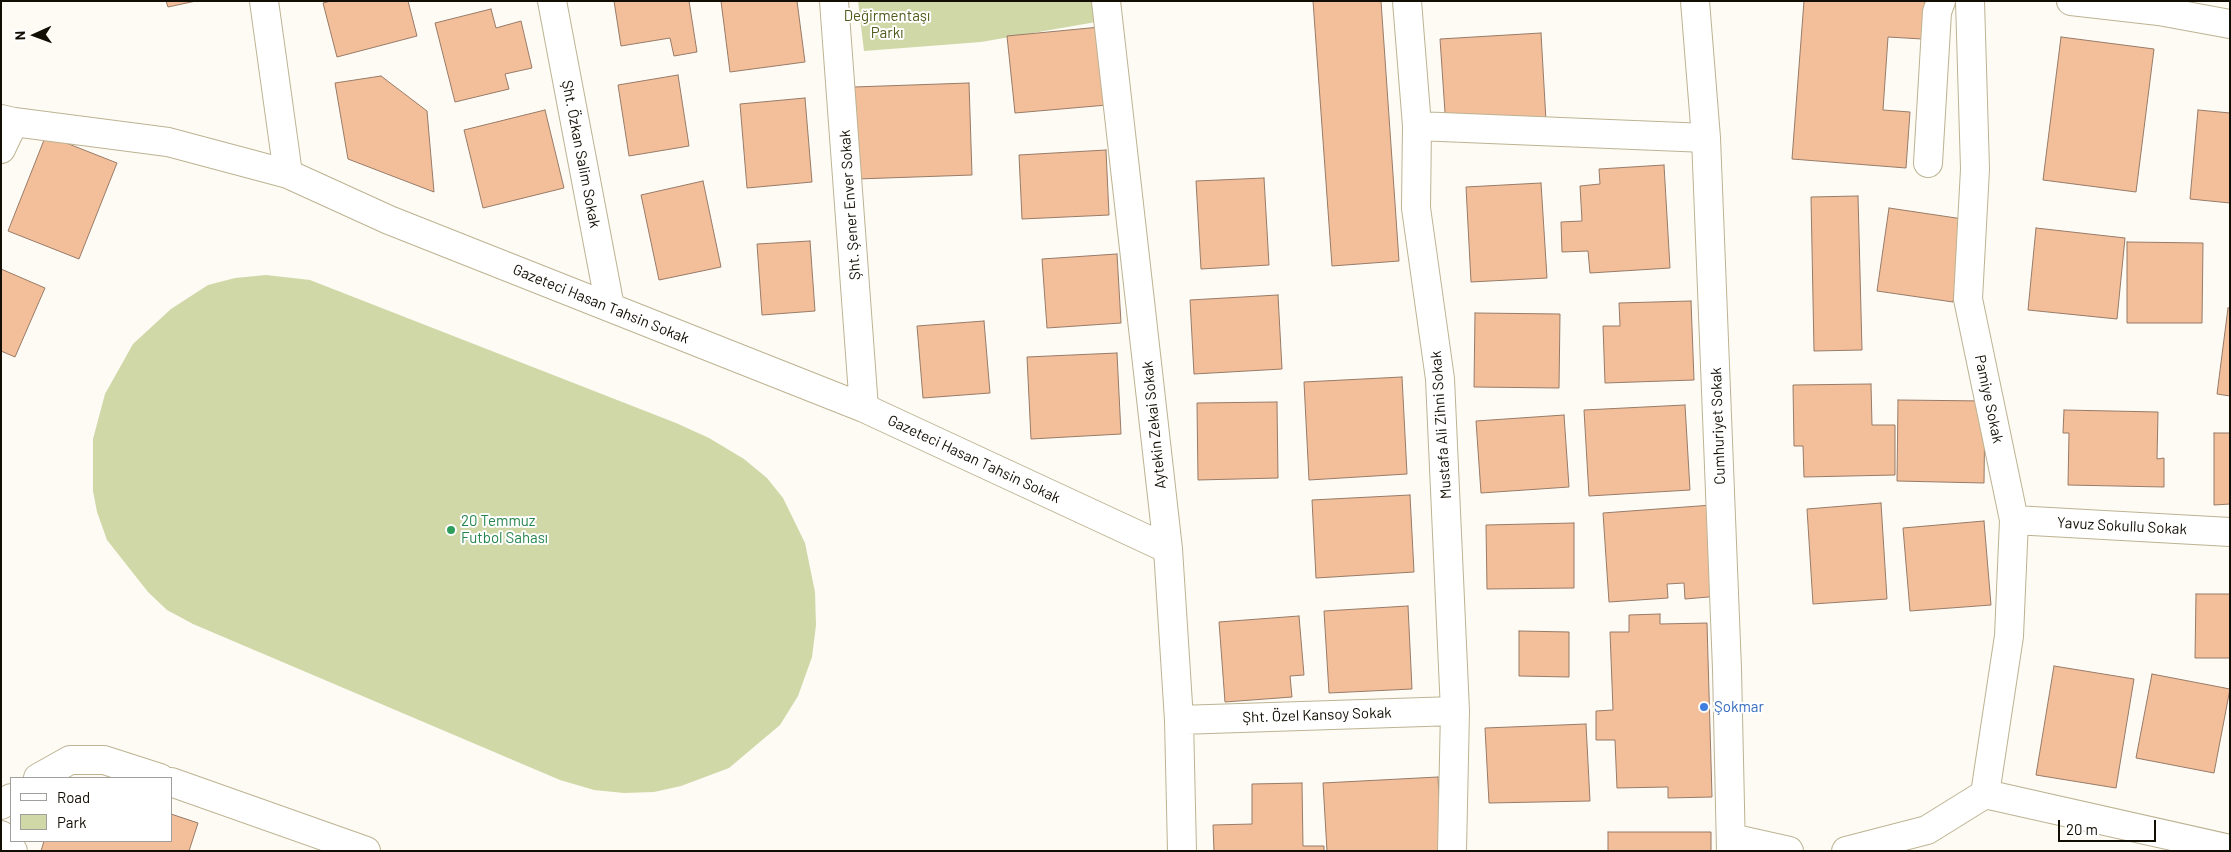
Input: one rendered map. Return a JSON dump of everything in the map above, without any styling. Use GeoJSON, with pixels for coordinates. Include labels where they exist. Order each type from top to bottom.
{"type":"FeatureCollection","features":[{"type":"Feature","properties":{"kind":"street"},"geometry":{"type":"LineString","coordinates":[[264,1],[288,174]]}},
{"type":"Feature","properties":{"kind":"street","name":"Şht. Özkan Salim Sokak"},"geometry":{"type":"LineString","coordinates":[[552,1],[610,307]]}},
{"type":"Feature","properties":{"kind":"street","name":"Şht. Şener Enver Sokak"},"geometry":{"type":"LineString","coordinates":[[834,1],[864,408]]}},
{"type":"Feature","properties":{"kind":"street","name":"Aytekin Zekai Sokak"},"geometry":{"type":"LineString","coordinates":[[1106,1],[1168,550],[1180,720],[1182,851]]}},
{"type":"Feature","properties":{"kind":"street","name":"Mustafa Ali Zihni Sokak"},"geometry":{"type":"LineString","coordinates":[[1407,1],[1417,126],[1416,208],[1440,380],[1455,711],[1452,851]]}},
{"type":"Feature","properties":{"kind":"street","name":"Cumhuriyet Sokak"},"geometry":{"type":"LineString","coordinates":[[1695,1],[1706,138],[1727,647],[1731,844]]}},
{"type":"Feature","properties":{"kind":"street"},"geometry":{"type":"LineString","coordinates":[[1928,163],[1937,12],[1941,1]]}},
{"type":"Feature","properties":{"kind":"street","name":"Pamiye Sokak"},"geometry":{"type":"LineString","coordinates":[[1970,1],[1975,169],[1968,298],[2014,520],[2009,636],[1985,794]]}},
{"type":"Feature","properties":{"kind":"street"},"geometry":{"type":"LineString","coordinates":[[2071,1],[2159,11],[2230,24]]}},
{"type":"Feature","properties":{"kind":"street"},"geometry":{"type":"LineString","coordinates":[[1,149],[8,121]]}},
{"type":"Feature","properties":{"kind":"street","name":"Gazeteci Hasan Tahsin Sokak"},"geometry":{"type":"LineString","coordinates":[[8,121],[168,142],[288,174],[389,220],[864,408],[1168,550]]}},
{"type":"Feature","properties":{"kind":"street"},"geometry":{"type":"LineString","coordinates":[[1417,126],[1706,138]]}},
{"type":"Feature","properties":{"kind":"street","name":"Yavuz Sokullu Sokak"},"geometry":{"type":"LineString","coordinates":[[2014,520],[2230,532]]}},
{"type":"Feature","properties":{"kind":"street","name":"Şht. Özel Kansoy Sokak"},"geometry":{"type":"LineString","coordinates":[[1180,720],[1455,711]]}},
{"type":"Feature","properties":{"kind":"street"},"geometry":{"type":"LineString","coordinates":[[40,777],[70,760],[104,760],[157,777]]}},
{"type":"Feature","properties":{"kind":"street"},"geometry":{"type":"LineString","coordinates":[[172,782],[366,851]]}},
{"type":"Feature","properties":{"kind":"street"},"geometry":{"type":"LineString","coordinates":[[1846,851],[1927,830],[1985,794],[2230,849]]}},
{"type":"Feature","properties":{"kind":"street"},"geometry":{"type":"LineString","coordinates":[[1,835],[13,851]]}},
{"type":"Feature","properties":{"kind":"street"},"geometry":{"type":"LineString","coordinates":[[1731,844],[1789,851]]}},
{"type":"Feature","properties":{"kind":"green space","name":"Değirmentaşı Parkı"},"geometry":{"type":"Polygon","coordinates":[[[858,1],[1094,1],[1096,22],[981,42],[864,51],[858,1]]]}},
{"type":"Feature","properties":{"kind":"green space","name":"20 Temmuz Futbol Sahası"},"geometry":{"type":"Polygon","coordinates":[[[266,275],[310,280],[676,423],[709,438],[744,459],[767,478],[783,498],[805,543],[815,592],[816,625],[812,657],[798,696],[780,725],[729,768],[681,786],[654,792],[624,793],[594,790],[560,780],[193,624],[167,610],[148,592],[107,540],[97,512],[93,491],[93,439],[105,394],[133,344],[171,309],[208,285],[235,278],[266,275]]]}},
{"type":"Feature","properties":{"kind":"building"},"geometry":{"type":"Polygon","coordinates":[[[166,1],[196,1],[168,7],[166,1]]]}},
{"type":"Feature","properties":{"kind":"building"},"geometry":{"type":"Polygon","coordinates":[[[331,1],[408,1],[417,36],[337,57],[323,3],[331,1]]]}},
{"type":"Feature","properties":{"kind":"building"},"geometry":{"type":"Polygon","coordinates":[[[614,1],[689,1],[697,52],[674,56],[670,38],[621,46],[614,1]]]}},
{"type":"Feature","properties":{"kind":"building"},"geometry":{"type":"Polygon","coordinates":[[[721,1],[797,1],[805,62],[730,72],[721,1]]]}},
{"type":"Feature","properties":{"kind":"building"},"geometry":{"type":"Polygon","coordinates":[[[1313,1],[1381,1],[1399,261],[1332,266],[1313,1]]]}},
{"type":"Feature","properties":{"kind":"building"},"geometry":{"type":"Polygon","coordinates":[[[1804,1],[1925,1],[1922,39],[1888,37],[1883,110],[1910,112],[1906,168],[1792,159],[1804,1]]]}},
{"type":"Feature","properties":{"kind":"building"},"geometry":{"type":"Polygon","coordinates":[[[491,9],[496,28],[521,21],[532,68],[505,74],[509,89],[455,102],[435,23],[491,9]]]}},
{"type":"Feature","properties":{"kind":"building"},"geometry":{"type":"Polygon","coordinates":[[[1100,27],[1107,105],[1015,113],[1007,36],[1100,27]]]}},
{"type":"Feature","properties":{"kind":"building"},"geometry":{"type":"Polygon","coordinates":[[[1541,33],[1546,121],[1446,127],[1440,39],[1541,33]]]}},
{"type":"Feature","properties":{"kind":"building"},"geometry":{"type":"Polygon","coordinates":[[[2061,37],[2154,49],[2136,192],[2043,180],[2061,37]]]}},
{"type":"Feature","properties":{"kind":"building"},"geometry":{"type":"Polygon","coordinates":[[[678,75],[689,146],[629,156],[618,85],[678,75]]]}},
{"type":"Feature","properties":{"kind":"building"},"geometry":{"type":"Polygon","coordinates":[[[381,76],[427,111],[434,192],[348,159],[335,83],[381,76]]]}},
{"type":"Feature","properties":{"kind":"building"},"geometry":{"type":"Polygon","coordinates":[[[969,83],[972,175],[857,179],[854,87],[969,83]]]}},
{"type":"Feature","properties":{"kind":"building"},"geometry":{"type":"Polygon","coordinates":[[[805,98],[812,182],[747,188],[740,104],[805,98]]]}},
{"type":"Feature","properties":{"kind":"building"},"geometry":{"type":"Polygon","coordinates":[[[545,110],[564,188],[483,208],[464,130],[545,110]]]}},
{"type":"Feature","properties":{"kind":"building"},"geometry":{"type":"Polygon","coordinates":[[[2198,110],[2230,113],[2230,203],[2190,199],[2198,110]]]}},
{"type":"Feature","properties":{"kind":"building"},"geometry":{"type":"Polygon","coordinates":[[[46,135],[117,163],[79,259],[8,231],[46,135]]]}},
{"type":"Feature","properties":{"kind":"building"},"geometry":{"type":"Polygon","coordinates":[[[1106,150],[1109,215],[1022,219],[1019,155],[1106,150]]]}},
{"type":"Feature","properties":{"kind":"building"},"geometry":{"type":"Polygon","coordinates":[[[1664,165],[1670,268],[1590,273],[1588,251],[1562,252],[1561,222],[1582,221],[1580,186],[1600,184],[1599,169],[1664,165]]]}},
{"type":"Feature","properties":{"kind":"building"},"geometry":{"type":"Polygon","coordinates":[[[1264,178],[1269,265],[1201,269],[1196,181],[1264,178]]]}},
{"type":"Feature","properties":{"kind":"building"},"geometry":{"type":"Polygon","coordinates":[[[703,181],[721,267],[659,280],[641,195],[703,181]]]}},
{"type":"Feature","properties":{"kind":"building"},"geometry":{"type":"Polygon","coordinates":[[[1541,183],[1547,278],[1471,282],[1466,187],[1541,183]]]}},
{"type":"Feature","properties":{"kind":"building"},"geometry":{"type":"Polygon","coordinates":[[[1858,196],[1862,350],[1814,351],[1811,197],[1858,196]]]}},
{"type":"Feature","properties":{"kind":"building"},"geometry":{"type":"Polygon","coordinates":[[[1889,208],[1983,222],[1960,253],[1953,302],[1877,291],[1889,208]]]}},
{"type":"Feature","properties":{"kind":"building"},"geometry":{"type":"Polygon","coordinates":[[[2036,228],[2125,238],[2117,319],[2028,310],[2036,228]]]}},
{"type":"Feature","properties":{"kind":"building"},"geometry":{"type":"Polygon","coordinates":[[[810,241],[815,311],[762,315],[757,244],[810,241]]]}},
{"type":"Feature","properties":{"kind":"building"},"geometry":{"type":"Polygon","coordinates":[[[2127,242],[2203,243],[2202,323],[2127,323],[2127,242]]]}},
{"type":"Feature","properties":{"kind":"building"},"geometry":{"type":"Polygon","coordinates":[[[1117,254],[1121,323],[1047,328],[1042,259],[1117,254]]]}},
{"type":"Feature","properties":{"kind":"building"},"geometry":{"type":"Polygon","coordinates":[[[1,269],[45,288],[15,357],[1,351],[1,269]]]}},
{"type":"Feature","properties":{"kind":"building"},"geometry":{"type":"Polygon","coordinates":[[[1278,295],[1282,369],[1194,374],[1190,300],[1278,295]]]}},
{"type":"Feature","properties":{"kind":"building"},"geometry":{"type":"Polygon","coordinates":[[[1691,301],[1694,380],[1605,383],[1603,326],[1620,326],[1619,303],[1691,301]]]}},
{"type":"Feature","properties":{"kind":"building"},"geometry":{"type":"Polygon","coordinates":[[[2228,308],[2230,308],[2230,396],[2217,394],[2228,308]]]}},
{"type":"Feature","properties":{"kind":"building"},"geometry":{"type":"Polygon","coordinates":[[[1475,313],[1560,314],[1559,388],[1474,387],[1475,313]]]}},
{"type":"Feature","properties":{"kind":"building"},"geometry":{"type":"Polygon","coordinates":[[[984,321],[990,393],[923,398],[917,326],[984,321]]]}},
{"type":"Feature","properties":{"kind":"building"},"geometry":{"type":"Polygon","coordinates":[[[1117,353],[1121,434],[1031,439],[1027,357],[1117,353]]]}},
{"type":"Feature","properties":{"kind":"building"},"geometry":{"type":"Polygon","coordinates":[[[1402,377],[1407,474],[1309,480],[1304,382],[1402,377]]]}},
{"type":"Feature","properties":{"kind":"building"},"geometry":{"type":"Polygon","coordinates":[[[1871,384],[1872,425],[1895,425],[1895,475],[1804,477],[1803,446],[1794,446],[1793,385],[1871,384]]]}},
{"type":"Feature","properties":{"kind":"building"},"geometry":{"type":"Polygon","coordinates":[[[1898,400],[1985,401],[1984,483],[1897,481],[1898,400]]]}},
{"type":"Feature","properties":{"kind":"building"},"geometry":{"type":"Polygon","coordinates":[[[1277,402],[1278,478],[1198,480],[1197,403],[1277,402]]]}},
{"type":"Feature","properties":{"kind":"building"},"geometry":{"type":"Polygon","coordinates":[[[1685,405],[1690,490],[1589,496],[1584,410],[1685,405]]]}},
{"type":"Feature","properties":{"kind":"building"},"geometry":{"type":"Polygon","coordinates":[[[2064,410],[2158,412],[2157,459],[2164,458],[2164,487],[2068,485],[2069,433],[2063,433],[2064,410]]]}},
{"type":"Feature","properties":{"kind":"building"},"geometry":{"type":"Polygon","coordinates":[[[1564,415],[1569,487],[1481,493],[1476,421],[1564,415]]]}},
{"type":"Feature","properties":{"kind":"building"},"geometry":{"type":"Polygon","coordinates":[[[2214,433],[2230,433],[2230,504],[2214,505],[2214,433]]]}},
{"type":"Feature","properties":{"kind":"building"},"geometry":{"type":"Polygon","coordinates":[[[1410,495],[1414,572],[1316,578],[1312,500],[1410,495]]]}},
{"type":"Feature","properties":{"kind":"building"},"geometry":{"type":"Polygon","coordinates":[[[1881,503],[1887,599],[1813,604],[1807,509],[1881,503]]]}},
{"type":"Feature","properties":{"kind":"building"},"geometry":{"type":"Polygon","coordinates":[[[1726,504],[1732,595],[1685,599],[1684,583],[1667,584],[1668,598],[1609,602],[1603,513],[1726,504]]]}},
{"type":"Feature","properties":{"kind":"building"},"geometry":{"type":"Polygon","coordinates":[[[1984,521],[1991,605],[1910,611],[1903,528],[1984,521]]]}},
{"type":"Feature","properties":{"kind":"building"},"geometry":{"type":"Polygon","coordinates":[[[1574,523],[1574,588],[1487,589],[1486,525],[1574,523]]]}},
{"type":"Feature","properties":{"kind":"building"},"geometry":{"type":"Polygon","coordinates":[[[2196,594],[2230,594],[2230,658],[2195,658],[2196,594]]]}},
{"type":"Feature","properties":{"kind":"building"},"geometry":{"type":"Polygon","coordinates":[[[1408,606],[1412,689],[1329,693],[1324,611],[1408,606]]]}},
{"type":"Feature","properties":{"kind":"building"},"geometry":{"type":"Polygon","coordinates":[[[1660,614],[1660,624],[1707,623],[1712,797],[1668,798],[1668,787],[1617,788],[1615,740],[1596,740],[1596,711],[1613,710],[1610,632],[1629,632],[1629,615],[1660,614]]]}},
{"type":"Feature","properties":{"kind":"building"},"geometry":{"type":"Polygon","coordinates":[[[1299,616],[1304,675],[1290,676],[1292,697],[1225,702],[1219,622],[1299,616]]]}},
{"type":"Feature","properties":{"kind":"building"},"geometry":{"type":"Polygon","coordinates":[[[1519,631],[1569,632],[1569,677],[1519,676],[1519,631]]]}},
{"type":"Feature","properties":{"kind":"building"},"geometry":{"type":"Polygon","coordinates":[[[2054,666],[2134,679],[2116,788],[2036,775],[2054,666]]]}},
{"type":"Feature","properties":{"kind":"building"},"geometry":{"type":"Polygon","coordinates":[[[2152,674],[2230,689],[2214,773],[2136,758],[2152,674]]]}},
{"type":"Feature","properties":{"kind":"building"},"geometry":{"type":"Polygon","coordinates":[[[1586,724],[1590,801],[1489,803],[1485,728],[1586,724]]]}},
{"type":"Feature","properties":{"kind":"building"},"geometry":{"type":"Polygon","coordinates":[[[1438,777],[1442,851],[1327,851],[1323,783],[1438,777]]]}},
{"type":"Feature","properties":{"kind":"building"},"geometry":{"type":"Polygon","coordinates":[[[1302,783],[1303,846],[1324,846],[1324,851],[1214,851],[1213,825],[1252,824],[1252,784],[1302,783]]]}},
{"type":"Feature","properties":{"kind":"building"},"geometry":{"type":"Polygon","coordinates":[[[172,814],[198,823],[189,851],[41,851],[44,842],[172,842],[172,814]]]}},
{"type":"Feature","properties":{"kind":"building"},"geometry":{"type":"Polygon","coordinates":[[[1608,832],[1711,832],[1711,851],[1608,851],[1608,832]]]}},
{"type":"Feature","properties":{"kind":"place","name":"20 Temmuz Futbol Sahası"},"geometry":{"type":"Point","coordinates":[451,530]}},
{"type":"Feature","properties":{"kind":"place","name":"Şokmar"},"geometry":{"type":"Point","coordinates":[1704,707]}}]}
